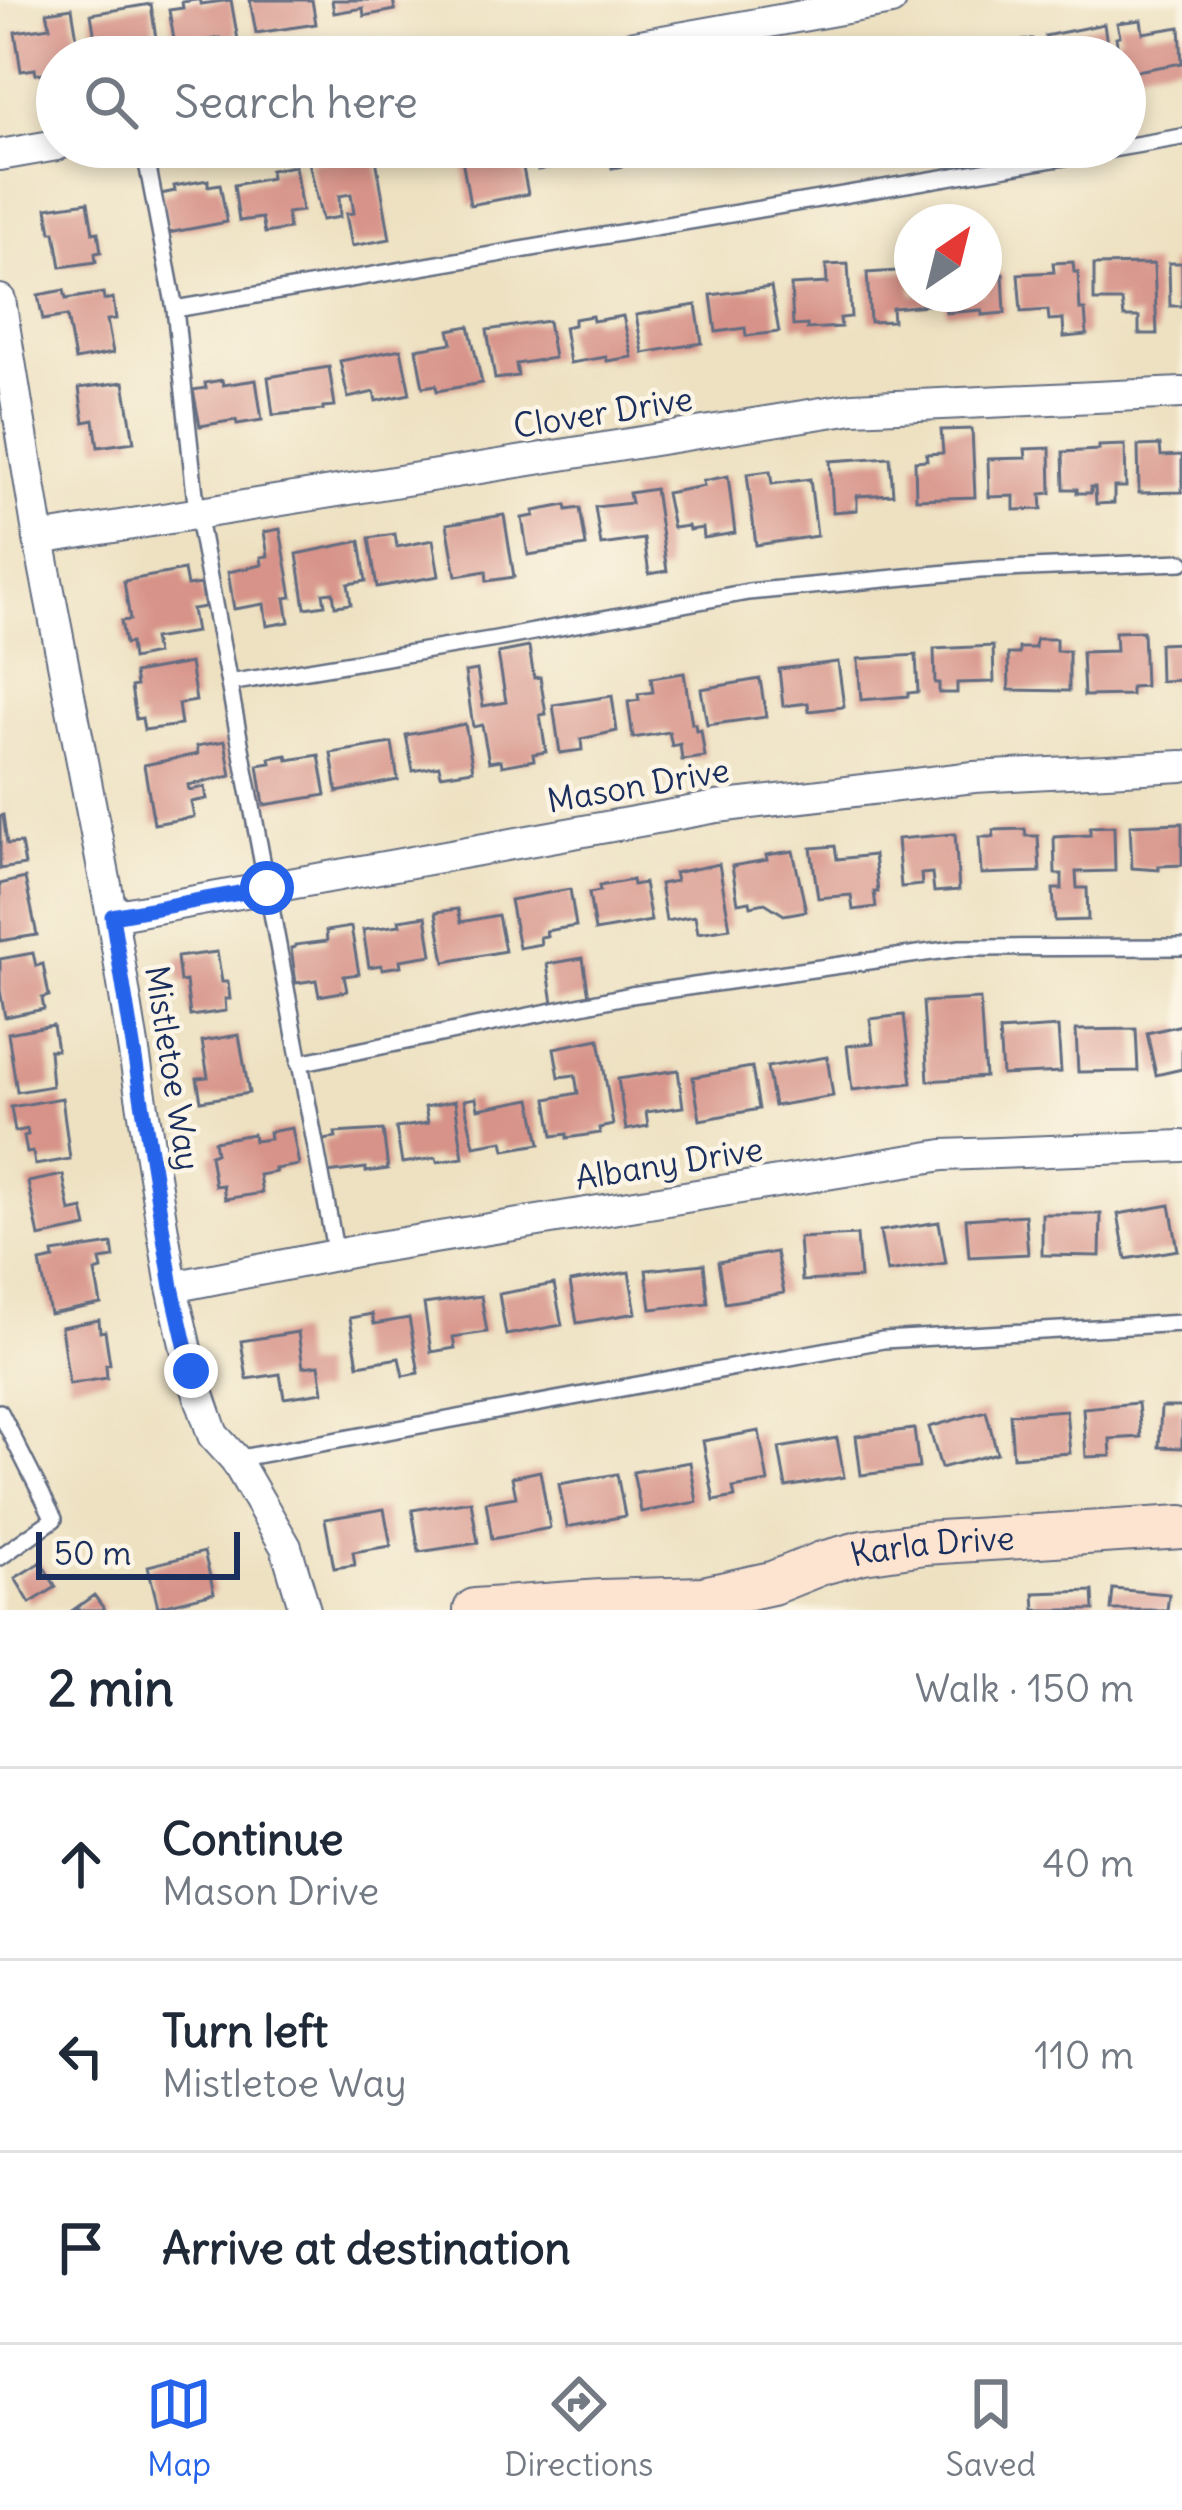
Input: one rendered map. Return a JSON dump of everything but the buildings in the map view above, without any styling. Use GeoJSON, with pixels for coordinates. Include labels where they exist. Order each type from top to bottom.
{"type":"FeatureCollection","features":[{"type":"Feature","properties":{"kind":"street"},"geometry":{"type":"LineString","coordinates":[[686,36],[873,1]]}},
{"type":"Feature","properties":{"kind":"street"},"geometry":{"type":"LineString","coordinates":[[0,155],[36,149]]}},
{"type":"Feature","properties":{"kind":"street","name":"Mistletoe Way"},"geometry":{"type":"LineString","coordinates":[[0,300],[39,539],[112,916],[172,1287],[191,1371],[213,1435],[236,1459],[286,1547],[305,1610]]}},
{"type":"Feature","properties":{"kind":"street","name":"Clover Drive"},"geometry":{"type":"LineString","coordinates":[[39,539],[853,408],[1182,393]]}},
{"type":"Feature","properties":{"kind":"street","name":"Mason Drive"},"geometry":{"type":"LineString","coordinates":[[112,916],[717,807],[974,777],[1182,766]]}},
{"type":"Feature","properties":{"kind":"street","name":"Albany Drive"},"geometry":{"type":"LineString","coordinates":[[172,1287],[336,1255],[943,1155],[1182,1146]]}},
{"type":"Feature","properties":{"kind":"street","name":"Karla Drive"},"geometry":{"type":"LineString","coordinates":[[475,1610],[703,1598],[772,1582],[863,1552],[924,1543],[1182,1527]]}},
{"type":"Feature","properties":{"kind":"lane"},"geometry":{"type":"LineString","coordinates":[[1146,143],[1182,137]]}},
{"type":"Feature","properties":{"kind":"lane"},"geometry":{"type":"LineString","coordinates":[[148,168],[175,309],[197,513],[336,1255]]}},
{"type":"Feature","properties":{"kind":"lane"},"geometry":{"type":"LineString","coordinates":[[175,309],[1001,168]]}},
{"type":"Feature","properties":{"kind":"lane"},"geometry":{"type":"LineString","coordinates":[[229,683],[496,640],[748,592],[980,570],[1182,562]]}},
{"type":"Feature","properties":{"kind":"lane"},"geometry":{"type":"LineString","coordinates":[[299,1063],[631,995],[960,948],[1182,947]]}},
{"type":"Feature","properties":{"kind":"lane"},"geometry":{"type":"LineString","coordinates":[[236,1459],[883,1340],[1182,1323]]}},
{"type":"Feature","properties":{"kind":"lane"},"geometry":{"type":"LineString","coordinates":[[0,1412],[54,1519],[0,1557]]}},
{"type":"Feature","properties":{"kind":"route"},"geometry":{"type":"LineString","coordinates":[[191,1371],[172,1287],[112,916],[267,888]]}}]}
